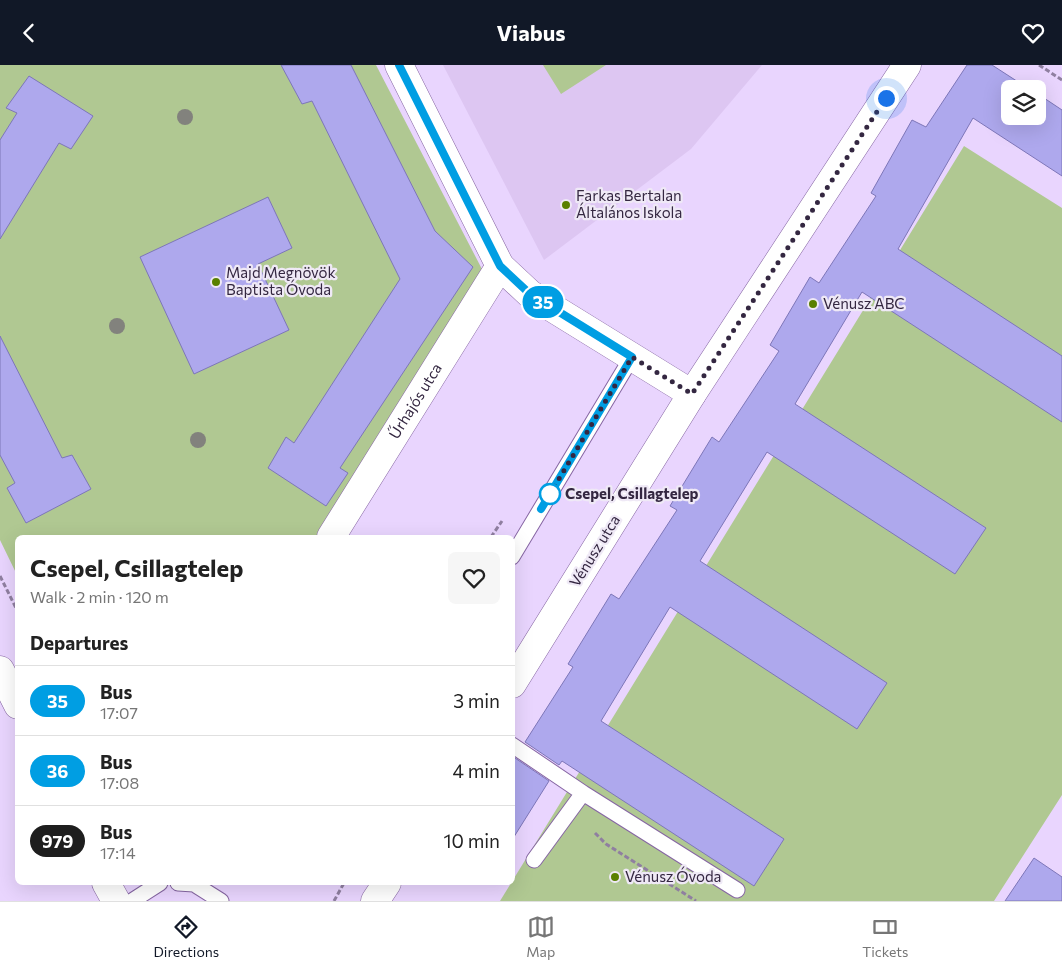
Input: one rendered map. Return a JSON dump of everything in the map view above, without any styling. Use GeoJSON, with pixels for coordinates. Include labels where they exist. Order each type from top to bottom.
{"type":"FeatureCollection","features":[{"type":"Feature","properties":{"kind":"street"},"geometry":{"type":"LineString","coordinates":[[399,65],[500,266],[530,294],[692,394]]}},
{"type":"Feature","properties":{"kind":"street","name":"Vénusz utca"},"geometry":{"type":"LineString","coordinates":[[515,680],[692,394],[907,65]]}},
{"type":"Feature","properties":{"kind":"street","name":"Űrhajós utca"},"geometry":{"type":"LineString","coordinates":[[332,535],[500,266]]}},
{"type":"Feature","properties":{"kind":"street"},"geometry":{"type":"LineString","coordinates":[[0,670],[15,699]]}},
{"type":"Feature","properties":{"kind":"street"},"geometry":{"type":"LineString","coordinates":[[107,885],[116,901]]}},
{"type":"Feature","properties":{"kind":"street"},"geometry":{"type":"LineString","coordinates":[[375,901],[386,885]]}},
{"type":"Feature","properties":{"kind":"lane"},"geometry":{"type":"LineString","coordinates":[[515,552],[632,357]]}},
{"type":"Feature","properties":{"kind":"lane"},"geometry":{"type":"LineString","coordinates":[[515,747],[583,793],[736,890]]}},
{"type":"Feature","properties":{"kind":"lane"},"geometry":{"type":"LineString","coordinates":[[534,861],[583,793]]}},
{"type":"Feature","properties":{"kind":"lane"},"geometry":{"type":"LineString","coordinates":[[132,901],[157,885]]}},
{"type":"Feature","properties":{"kind":"lane"},"geometry":{"type":"LineString","coordinates":[[196,885],[221,901]]}},
{"type":"Feature","properties":{"kind":"path"},"geometry":{"type":"LineString","coordinates":[[1039,65],[1062,79]]}},
{"type":"Feature","properties":{"kind":"path"},"geometry":{"type":"LineString","coordinates":[[0,576],[15,606]]}},
{"type":"Feature","properties":{"kind":"path"},"geometry":{"type":"LineString","coordinates":[[334,901],[343,885]]}},
{"type":"Feature","properties":{"kind":"shaded area","name":"Farkas Bertalan Általános Iskola"},"geometry":{"type":"Polygon","coordinates":[[[443,65],[762,65],[691,149],[544,260],[443,65]]]}},
{"type":"Feature","properties":{"kind":"green space"},"geometry":{"type":"Polygon","coordinates":[[[0,65],[376,65],[484,273],[317,535],[15,535],[15,571],[0,540],[0,65]]]}},
{"type":"Feature","properties":{"kind":"green space"},"geometry":{"type":"Polygon","coordinates":[[[543,65],[606,65],[561,94],[543,65]]]}},
{"type":"Feature","properties":{"kind":"green space"},"geometry":{"type":"Polygon","coordinates":[[[964,146],[1062,208],[1062,795],[994,901],[500,901],[510,885],[515,885],[515,877],[964,146]]]}},
{"type":"Feature","properties":{"kind":"building"},"geometry":{"type":"Polygon","coordinates":[[[281,65],[351,65],[435,231],[473,267],[340,468],[348,473],[326,506],[268,468],[286,437],[294,443],[400,279],[312,101],[302,104],[281,65]]]}},
{"type":"Feature","properties":{"kind":"building"},"geometry":{"type":"Polygon","coordinates":[[[967,65],[992,65],[1015,80],[1001,80],[1001,125],[1046,125],[1046,99],[1062,110],[1062,176],[973,118],[898,249],[1062,356],[1062,422],[862,292],[795,404],[986,528],[955,574],[767,452],[700,561],[887,683],[857,729],[670,607],[601,721],[784,839],[754,886],[562,761],[559,765],[525,742],[573,667],[568,664],[611,594],[619,599],[677,510],[670,506],[712,437],[719,442],[779,351],[770,345],[810,277],[819,283],[876,196],[871,193],[912,120],[926,127],[967,65]]]}},
{"type":"Feature","properties":{"kind":"building"},"geometry":{"type":"Polygon","coordinates":[[[29,76],[93,116],[71,149],[59,143],[0,239],[0,140],[17,113],[6,108],[29,76]]]}},
{"type":"Feature","properties":{"kind":"building"},"geometry":{"type":"Polygon","coordinates":[[[268,197],[292,248],[258,264],[289,330],[194,374],[140,257],[268,197]]]}},
{"type":"Feature","properties":{"kind":"building"},"geometry":{"type":"Polygon","coordinates":[[[0,336],[62,458],[72,455],[91,489],[26,523],[7,488],[15,483],[0,455],[0,336]]]}},
{"type":"Feature","properties":{"kind":"building"},"geometry":{"type":"Polygon","coordinates":[[[515,758],[549,781],[515,835],[515,758]]]}},
{"type":"Feature","properties":{"kind":"building"},"geometry":{"type":"Polygon","coordinates":[[[1034,858],[1062,877],[1062,901],[1005,901],[1034,858]]]}},
{"type":"Feature","properties":{"kind":"bus line","name":"35"},"geometry":{"type":"LineString","coordinates":[[399,65],[500,266],[530,294],[632,357],[541,509]]}},
{"type":"Feature","properties":{"kind":"place","name":"Farkas Bertalan Általános Iskola"},"geometry":{"type":"Point","coordinates":[566,205]}},
{"type":"Feature","properties":{"kind":"place","name":"Majd Megnövök Baptista Óvoda"},"geometry":{"type":"Point","coordinates":[216,282]}},
{"type":"Feature","properties":{"kind":"place","name":"Vénusz ABC"},"geometry":{"type":"Point","coordinates":[813,304]}},
{"type":"Feature","properties":{"kind":"place","name":"Csepel, Csillagtelep"},"geometry":{"type":"Point","coordinates":[550,494]}},
{"type":"Feature","properties":{"kind":"place","name":"Vénusz Óvoda"},"geometry":{"type":"Point","coordinates":[615,877]}},
{"type":"Feature","properties":{"kind":"route"},"geometry":{"type":"LineString","coordinates":[[550,494],[632,357],[692,394],[886,98]]}}]}
